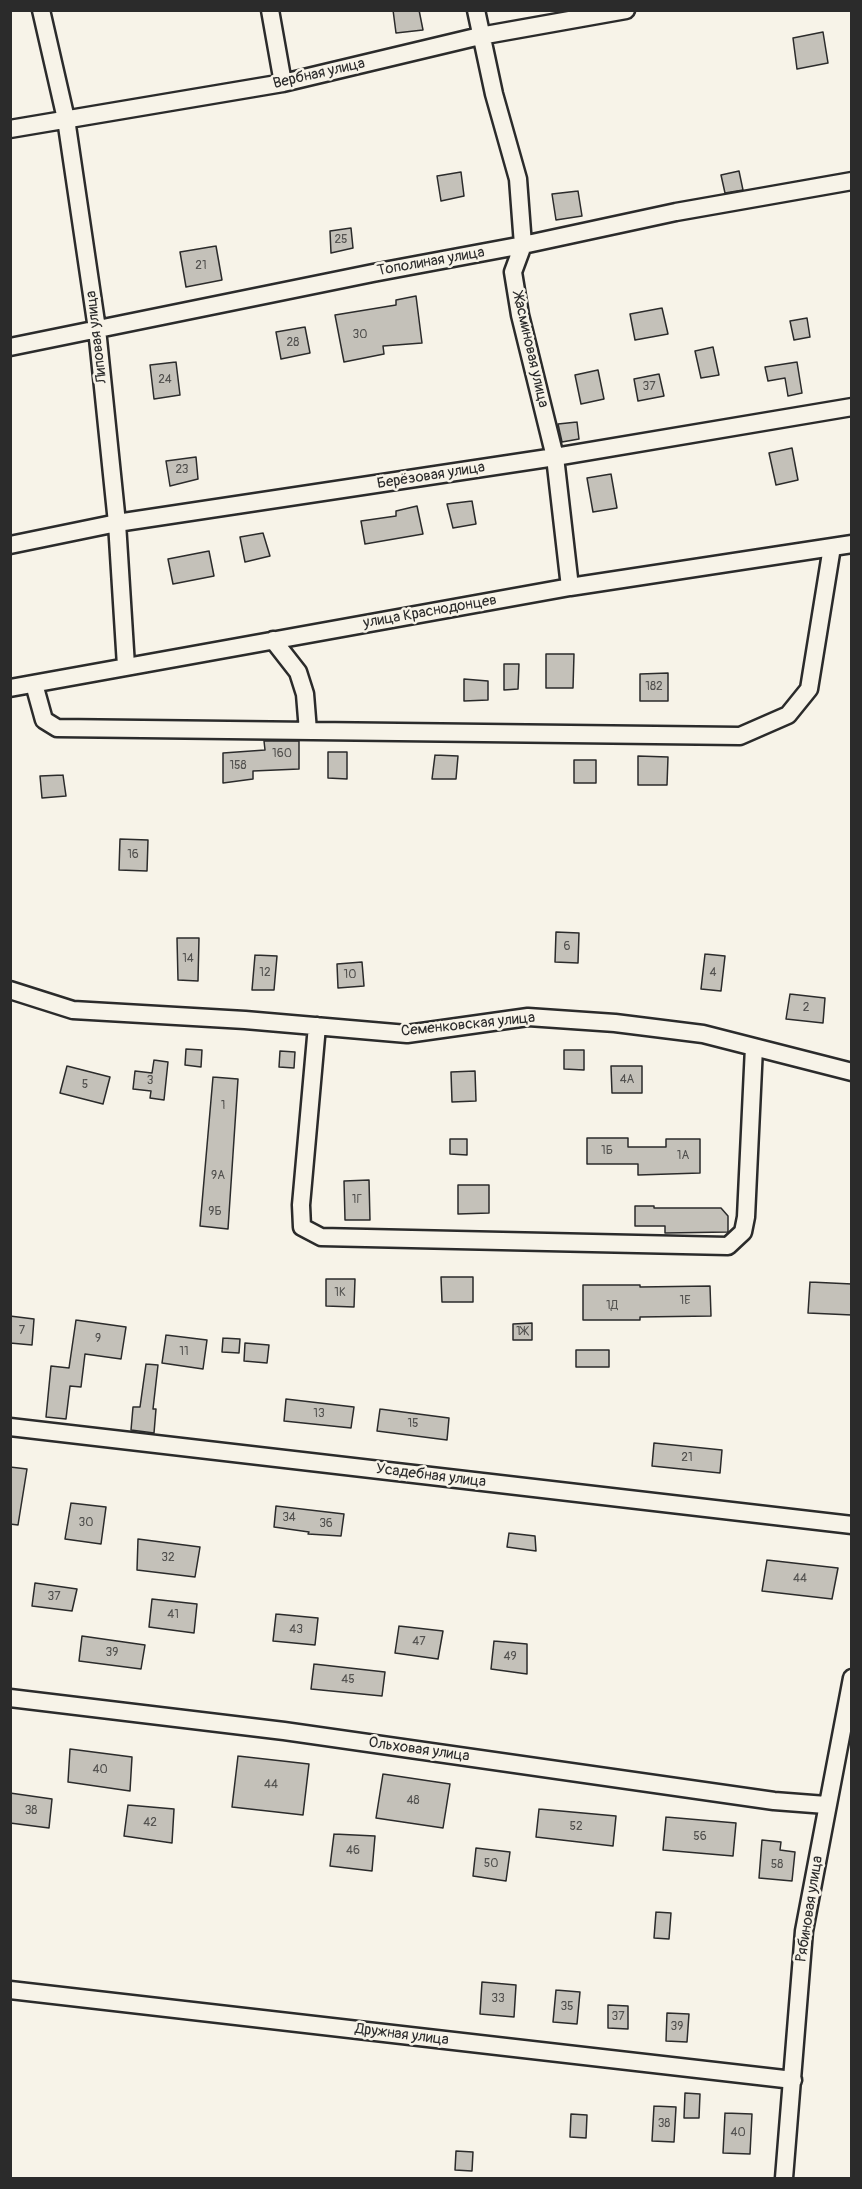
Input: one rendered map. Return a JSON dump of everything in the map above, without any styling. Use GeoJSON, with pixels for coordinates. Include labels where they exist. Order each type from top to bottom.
{"type":"FeatureCollection","features":[{"type":"Feature","properties":{"kind":"street","name":"Липовая улица"},"geometry":{"type":"LineString","coordinates":[[41,10],[66,119],[97,329],[117,523],[126,666]]}},
{"type":"Feature","properties":{"kind":"street"},"geometry":{"type":"LineString","coordinates":[[270,10],[283,83]]}},
{"type":"Feature","properties":{"kind":"street","name":"Жасминовая улица"},"geometry":{"type":"LineString","coordinates":[[476,10],[480,36],[518,179],[523,245],[513,272],[520,315],[555,457],[570,587]]}},
{"type":"Feature","properties":{"kind":"street","name":"Вербная улица"},"geometry":{"type":"LineString","coordinates":[[10,129],[283,83],[480,36],[626,10]]}},
{"type":"Feature","properties":{"kind":"street","name":"Тополиная улица"},"geometry":{"type":"LineString","coordinates":[[10,347],[523,245],[676,212],[852,181]]}},
{"type":"Feature","properties":{"kind":"street","name":"Берёзовая улица"},"geometry":{"type":"LineString","coordinates":[[10,545],[117,523],[555,457],[852,407]]}},
{"type":"Feature","properties":{"kind":"street","name":"улица Краснодонцев"},"geometry":{"type":"LineString","coordinates":[[10,688],[570,587],[852,544]]}},
{"type":"Feature","properties":{"kind":"street"},"geometry":{"type":"LineString","coordinates":[[34,684],[44,720],[57,728],[740,736],[788,715],[808,689],[832,547]]}},
{"type":"Feature","properties":{"kind":"street"},"geometry":{"type":"LineString","coordinates":[[273,640],[298,672],[305,694],[308,730]]}},
{"type":"Feature","properties":{"kind":"street","name":"Семенковская улица"},"geometry":{"type":"LineString","coordinates":[[10,990],[73,1010],[245,1020],[407,1034],[528,1017],[615,1023],[692,1033],[852,1072]]}},
{"type":"Feature","properties":{"kind":"street"},"geometry":{"type":"LineString","coordinates":[[318,1026],[301,1205],[302,1227],[321,1237],[728,1246],[742,1232],[746,1217],[754,1047]]}},
{"type":"Feature","properties":{"kind":"street","name":"Усадебная улица"},"geometry":{"type":"LineString","coordinates":[[10,1427],[852,1524]]}},
{"type":"Feature","properties":{"kind":"street","name":"Рябиновая улица"},"geometry":{"type":"LineString","coordinates":[[784,2178],[804,1931],[826,1805],[852,1678]]}},
{"type":"Feature","properties":{"kind":"street","name":"Ольховая улица"},"geometry":{"type":"LineString","coordinates":[[10,1698],[284,1731],[774,1801],[826,1805]]}},
{"type":"Feature","properties":{"kind":"street","name":"Дружная улица"},"geometry":{"type":"LineString","coordinates":[[10,1990],[793,2080]]}},
{"type":"Feature","properties":{"kind":"building"},"geometry":{"type":"Polygon","coordinates":[[[393,10],[419,10],[423,30],[396,33],[393,10]]]}},
{"type":"Feature","properties":{"kind":"building"},"geometry":{"type":"Polygon","coordinates":[[[823,32],[828,63],[797,69],[793,38],[823,32]]]}},
{"type":"Feature","properties":{"kind":"building"},"geometry":{"type":"Polygon","coordinates":[[[739,171],[743,190],[725,193],[721,175],[739,171]]]}},
{"type":"Feature","properties":{"kind":"building"},"geometry":{"type":"Polygon","coordinates":[[[461,172],[464,196],[441,201],[437,176],[461,172]]]}},
{"type":"Feature","properties":{"kind":"building"},"geometry":{"type":"Polygon","coordinates":[[[578,191],[582,216],[556,220],[552,194],[578,191]]]}},
{"type":"Feature","properties":{"kind":"building"},"geometry":{"type":"Polygon","coordinates":[[[351,228],[353,248],[331,253],[330,231],[351,228]]]}},
{"type":"Feature","properties":{"kind":"building"},"geometry":{"type":"Polygon","coordinates":[[[216,246],[222,280],[186,287],[180,252],[216,246]]]}},
{"type":"Feature","properties":{"kind":"building"},"geometry":{"type":"Polygon","coordinates":[[[416,296],[422,343],[383,346],[384,354],[344,362],[335,315],[396,305],[396,300],[416,296]]]}},
{"type":"Feature","properties":{"kind":"building"},"geometry":{"type":"Polygon","coordinates":[[[662,308],[668,334],[635,340],[630,314],[662,308]]]}},
{"type":"Feature","properties":{"kind":"building"},"geometry":{"type":"Polygon","coordinates":[[[807,318],[810,337],[794,340],[790,321],[807,318]]]}},
{"type":"Feature","properties":{"kind":"building"},"geometry":{"type":"Polygon","coordinates":[[[305,327],[310,353],[281,359],[276,332],[305,327]]]}},
{"type":"Feature","properties":{"kind":"building"},"geometry":{"type":"Polygon","coordinates":[[[713,347],[719,375],[701,378],[695,351],[713,347]]]}},
{"type":"Feature","properties":{"kind":"building"},"geometry":{"type":"Polygon","coordinates":[[[176,362],[180,395],[154,399],[150,365],[176,362]]]}},
{"type":"Feature","properties":{"kind":"building"},"geometry":{"type":"Polygon","coordinates":[[[797,362],[802,393],[788,396],[785,378],[768,381],[765,367],[797,362]]]}},
{"type":"Feature","properties":{"kind":"building"},"geometry":{"type":"Polygon","coordinates":[[[598,370],[604,399],[581,404],[575,375],[598,370]]]}},
{"type":"Feature","properties":{"kind":"building"},"geometry":{"type":"Polygon","coordinates":[[[659,374],[664,396],[638,401],[634,379],[659,374]]]}},
{"type":"Feature","properties":{"kind":"building"},"geometry":{"type":"Polygon","coordinates":[[[577,422],[579,439],[562,442],[558,424],[577,422]]]}},
{"type":"Feature","properties":{"kind":"building"},"geometry":{"type":"Polygon","coordinates":[[[792,448],[798,480],[776,485],[769,453],[792,448]]]}},
{"type":"Feature","properties":{"kind":"building"},"geometry":{"type":"Polygon","coordinates":[[[196,457],[198,479],[170,486],[166,461],[196,457]]]}},
{"type":"Feature","properties":{"kind":"building"},"geometry":{"type":"Polygon","coordinates":[[[611,474],[617,508],[593,512],[587,478],[611,474]]]}},
{"type":"Feature","properties":{"kind":"building"},"geometry":{"type":"Polygon","coordinates":[[[472,501],[476,524],[453,528],[447,504],[472,501]]]}},
{"type":"Feature","properties":{"kind":"building"},"geometry":{"type":"Polygon","coordinates":[[[417,506],[423,534],[365,544],[361,521],[396,516],[396,511],[417,506]]]}},
{"type":"Feature","properties":{"kind":"building"},"geometry":{"type":"Polygon","coordinates":[[[263,533],[270,556],[245,562],[240,537],[263,533]]]}},
{"type":"Feature","properties":{"kind":"building"},"geometry":{"type":"Polygon","coordinates":[[[209,551],[214,576],[173,584],[168,559],[209,551]]]}},
{"type":"Feature","properties":{"kind":"building"},"geometry":{"type":"Polygon","coordinates":[[[546,654],[574,654],[573,688],[546,688],[546,654]]]}},
{"type":"Feature","properties":{"kind":"building"},"geometry":{"type":"Polygon","coordinates":[[[504,664],[519,664],[518,689],[504,690],[504,664]]]}},
{"type":"Feature","properties":{"kind":"building"},"geometry":{"type":"Polygon","coordinates":[[[668,673],[668,701],[640,701],[640,674],[668,673]]]}},
{"type":"Feature","properties":{"kind":"building"},"geometry":{"type":"Polygon","coordinates":[[[464,679],[488,681],[488,700],[464,701],[464,679]]]}},
{"type":"Feature","properties":{"kind":"building"},"geometry":{"type":"Polygon","coordinates":[[[264,741],[299,741],[299,769],[253,771],[253,779],[223,783],[223,753],[265,750],[264,741]]]}},
{"type":"Feature","properties":{"kind":"building"},"geometry":{"type":"Polygon","coordinates":[[[328,752],[347,752],[347,779],[328,778],[328,752]]]}},
{"type":"Feature","properties":{"kind":"building"},"geometry":{"type":"Polygon","coordinates":[[[435,755],[458,756],[456,779],[432,779],[435,755]]]}},
{"type":"Feature","properties":{"kind":"building"},"geometry":{"type":"Polygon","coordinates":[[[638,756],[668,757],[667,785],[638,785],[638,756]]]}},
{"type":"Feature","properties":{"kind":"building"},"geometry":{"type":"Polygon","coordinates":[[[574,760],[596,760],[596,783],[574,783],[574,760]]]}},
{"type":"Feature","properties":{"kind":"building"},"geometry":{"type":"Polygon","coordinates":[[[63,775],[66,796],[42,798],[40,776],[63,775]]]}},
{"type":"Feature","properties":{"kind":"building"},"geometry":{"type":"Polygon","coordinates":[[[120,839],[148,840],[147,871],[119,870],[120,839]]]}},
{"type":"Feature","properties":{"kind":"building"},"geometry":{"type":"Polygon","coordinates":[[[556,932],[579,933],[578,963],[555,962],[556,932]]]}},
{"type":"Feature","properties":{"kind":"building"},"geometry":{"type":"Polygon","coordinates":[[[177,938],[199,938],[198,981],[178,980],[177,938]]]}},
{"type":"Feature","properties":{"kind":"building"},"geometry":{"type":"Polygon","coordinates":[[[705,954],[725,956],[721,991],[701,989],[705,954]]]}},
{"type":"Feature","properties":{"kind":"building"},"geometry":{"type":"Polygon","coordinates":[[[255,955],[277,956],[274,990],[252,990],[255,955]]]}},
{"type":"Feature","properties":{"kind":"building"},"geometry":{"type":"Polygon","coordinates":[[[362,962],[364,986],[338,988],[337,964],[362,962]]]}},
{"type":"Feature","properties":{"kind":"building"},"geometry":{"type":"Polygon","coordinates":[[[790,994],[825,998],[823,1023],[786,1019],[790,994]]]}},
{"type":"Feature","properties":{"kind":"building"},"geometry":{"type":"Polygon","coordinates":[[[186,1049],[202,1050],[201,1067],[185,1065],[186,1049]]]}},
{"type":"Feature","properties":{"kind":"building"},"geometry":{"type":"Polygon","coordinates":[[[564,1050],[584,1050],[584,1070],[564,1069],[564,1050]]]}},
{"type":"Feature","properties":{"kind":"building"},"geometry":{"type":"Polygon","coordinates":[[[280,1051],[295,1052],[294,1068],[279,1067],[280,1051]]]}},
{"type":"Feature","properties":{"kind":"building"},"geometry":{"type":"Polygon","coordinates":[[[154,1060],[168,1062],[164,1100],[150,1098],[151,1091],[133,1089],[135,1071],[152,1073],[154,1060]]]}},
{"type":"Feature","properties":{"kind":"building"},"geometry":{"type":"Polygon","coordinates":[[[67,1066],[110,1077],[103,1104],[60,1093],[67,1066]]]}},
{"type":"Feature","properties":{"kind":"building"},"geometry":{"type":"Polygon","coordinates":[[[611,1066],[642,1066],[642,1093],[612,1093],[611,1066]]]}},
{"type":"Feature","properties":{"kind":"building"},"geometry":{"type":"Polygon","coordinates":[[[475,1071],[476,1101],[452,1102],[451,1072],[475,1071]]]}},
{"type":"Feature","properties":{"kind":"building"},"geometry":{"type":"Polygon","coordinates":[[[213,1077],[238,1079],[228,1229],[200,1226],[213,1077]]]}},
{"type":"Feature","properties":{"kind":"building"},"geometry":{"type":"Polygon","coordinates":[[[587,1138],[628,1138],[628,1147],[666,1147],[666,1139],[700,1139],[700,1173],[638,1175],[638,1164],[587,1164],[587,1138]]]}},
{"type":"Feature","properties":{"kind":"building"},"geometry":{"type":"Polygon","coordinates":[[[450,1139],[467,1139],[467,1155],[450,1154],[450,1139]]]}},
{"type":"Feature","properties":{"kind":"building"},"geometry":{"type":"Polygon","coordinates":[[[369,1180],[370,1220],[345,1220],[344,1181],[369,1180]]]}},
{"type":"Feature","properties":{"kind":"building"},"geometry":{"type":"Polygon","coordinates":[[[458,1185],[489,1185],[489,1213],[458,1214],[458,1185]]]}},
{"type":"Feature","properties":{"kind":"building"},"geometry":{"type":"Polygon","coordinates":[[[635,1206],[721,1208],[728,1216],[728,1232],[665,1233],[665,1226],[635,1226],[635,1206]]]}},
{"type":"Feature","properties":{"kind":"building"},"geometry":{"type":"Polygon","coordinates":[[[441,1277],[473,1277],[473,1302],[442,1302],[441,1277]]]}},
{"type":"Feature","properties":{"kind":"building"},"geometry":{"type":"Polygon","coordinates":[[[326,1279],[355,1279],[354,1307],[326,1306],[326,1279]]]}},
{"type":"Feature","properties":{"kind":"building"},"geometry":{"type":"Polygon","coordinates":[[[810,1282],[852,1284],[852,1315],[808,1313],[810,1282]]]}},
{"type":"Feature","properties":{"kind":"building"},"geometry":{"type":"Polygon","coordinates":[[[583,1285],[710,1286],[711,1316],[583,1320],[583,1285]]]}},
{"type":"Feature","properties":{"kind":"building"},"geometry":{"type":"Polygon","coordinates":[[[10,1316],[34,1319],[32,1345],[10,1343],[10,1316]]]}},
{"type":"Feature","properties":{"kind":"building"},"geometry":{"type":"Polygon","coordinates":[[[76,1320],[126,1327],[121,1359],[85,1354],[81,1387],[70,1386],[66,1419],[46,1417],[51,1366],[69,1368],[76,1320]]]}},
{"type":"Feature","properties":{"kind":"building"},"geometry":{"type":"Polygon","coordinates":[[[532,1323],[532,1340],[513,1340],[513,1324],[532,1323]]]}},
{"type":"Feature","properties":{"kind":"building"},"geometry":{"type":"Polygon","coordinates":[[[166,1335],[207,1340],[203,1369],[162,1363],[166,1335]]]}},
{"type":"Feature","properties":{"kind":"building"},"geometry":{"type":"Polygon","coordinates":[[[223,1338],[240,1339],[239,1353],[222,1352],[223,1338]]]}},
{"type":"Feature","properties":{"kind":"building"},"geometry":{"type":"Polygon","coordinates":[[[245,1343],[269,1345],[267,1363],[244,1361],[245,1343]]]}},
{"type":"Feature","properties":{"kind":"building"},"geometry":{"type":"Polygon","coordinates":[[[576,1350],[609,1350],[609,1367],[576,1367],[576,1350]]]}},
{"type":"Feature","properties":{"kind":"building"},"geometry":{"type":"Polygon","coordinates":[[[146,1364],[158,1365],[153,1409],[156,1409],[154,1433],[131,1430],[133,1407],[140,1407],[146,1364]]]}},
{"type":"Feature","properties":{"kind":"building"},"geometry":{"type":"Polygon","coordinates":[[[286,1399],[354,1407],[351,1428],[284,1421],[286,1399]]]}},
{"type":"Feature","properties":{"kind":"building"},"geometry":{"type":"Polygon","coordinates":[[[380,1409],[449,1418],[447,1440],[377,1431],[380,1409]]]}},
{"type":"Feature","properties":{"kind":"building"},"geometry":{"type":"Polygon","coordinates":[[[654,1443],[722,1450],[720,1473],[652,1466],[654,1443]]]}},
{"type":"Feature","properties":{"kind":"building"},"geometry":{"type":"Polygon","coordinates":[[[10,1467],[27,1469],[18,1525],[10,1524],[10,1467]]]}},
{"type":"Feature","properties":{"kind":"building"},"geometry":{"type":"Polygon","coordinates":[[[71,1503],[106,1507],[101,1544],[65,1539],[71,1503]]]}},
{"type":"Feature","properties":{"kind":"building"},"geometry":{"type":"Polygon","coordinates":[[[276,1506],[344,1514],[341,1536],[308,1534],[309,1532],[274,1527],[276,1506]]]}},
{"type":"Feature","properties":{"kind":"building"},"geometry":{"type":"Polygon","coordinates":[[[509,1533],[535,1536],[536,1551],[507,1547],[509,1533]]]}},
{"type":"Feature","properties":{"kind":"building"},"geometry":{"type":"Polygon","coordinates":[[[138,1539],[200,1547],[195,1577],[137,1570],[138,1539]]]}},
{"type":"Feature","properties":{"kind":"building"},"geometry":{"type":"Polygon","coordinates":[[[767,1560],[838,1568],[832,1599],[762,1591],[767,1560]]]}},
{"type":"Feature","properties":{"kind":"building"},"geometry":{"type":"Polygon","coordinates":[[[35,1583],[77,1589],[72,1611],[32,1606],[35,1583]]]}},
{"type":"Feature","properties":{"kind":"building"},"geometry":{"type":"Polygon","coordinates":[[[152,1599],[197,1604],[194,1633],[149,1627],[152,1599]]]}},
{"type":"Feature","properties":{"kind":"building"},"geometry":{"type":"Polygon","coordinates":[[[276,1614],[318,1618],[315,1645],[273,1641],[276,1614]]]}},
{"type":"Feature","properties":{"kind":"building"},"geometry":{"type":"Polygon","coordinates":[[[399,1626],[443,1631],[438,1659],[395,1653],[399,1626]]]}},
{"type":"Feature","properties":{"kind":"building"},"geometry":{"type":"Polygon","coordinates":[[[82,1636],[145,1645],[141,1669],[79,1661],[82,1636]]]}},
{"type":"Feature","properties":{"kind":"building"},"geometry":{"type":"Polygon","coordinates":[[[494,1641],[527,1644],[527,1674],[491,1669],[494,1641]]]}},
{"type":"Feature","properties":{"kind":"building"},"geometry":{"type":"Polygon","coordinates":[[[314,1664],[385,1672],[382,1696],[311,1689],[314,1664]]]}},
{"type":"Feature","properties":{"kind":"building"},"geometry":{"type":"Polygon","coordinates":[[[70,1749],[132,1757],[130,1791],[68,1782],[70,1749]]]}},
{"type":"Feature","properties":{"kind":"building"},"geometry":{"type":"Polygon","coordinates":[[[238,1756],[309,1764],[303,1815],[232,1807],[238,1756]]]}},
{"type":"Feature","properties":{"kind":"building"},"geometry":{"type":"Polygon","coordinates":[[[383,1774],[450,1784],[443,1828],[376,1818],[383,1774]]]}},
{"type":"Feature","properties":{"kind":"building"},"geometry":{"type":"Polygon","coordinates":[[[10,1793],[52,1799],[49,1828],[10,1823],[10,1793]]]}},
{"type":"Feature","properties":{"kind":"building"},"geometry":{"type":"Polygon","coordinates":[[[128,1805],[174,1809],[172,1843],[124,1836],[128,1805]]]}},
{"type":"Feature","properties":{"kind":"building"},"geometry":{"type":"Polygon","coordinates":[[[539,1809],[616,1816],[613,1846],[536,1837],[539,1809]]]}},
{"type":"Feature","properties":{"kind":"building"},"geometry":{"type":"Polygon","coordinates":[[[666,1817],[736,1823],[733,1856],[663,1850],[666,1817]]]}},
{"type":"Feature","properties":{"kind":"building"},"geometry":{"type":"Polygon","coordinates":[[[334,1834],[375,1836],[372,1871],[330,1866],[334,1834]]]}},
{"type":"Feature","properties":{"kind":"building"},"geometry":{"type":"Polygon","coordinates":[[[762,1840],[781,1842],[780,1850],[795,1852],[792,1881],[759,1878],[762,1840]]]}},
{"type":"Feature","properties":{"kind":"building"},"geometry":{"type":"Polygon","coordinates":[[[476,1848],[510,1852],[506,1881],[473,1876],[476,1848]]]}},
{"type":"Feature","properties":{"kind":"building"},"geometry":{"type":"Polygon","coordinates":[[[656,1912],[671,1913],[669,1939],[654,1938],[656,1912]]]}},
{"type":"Feature","properties":{"kind":"building"},"geometry":{"type":"Polygon","coordinates":[[[482,1982],[516,1985],[514,2017],[480,2014],[482,1982]]]}},
{"type":"Feature","properties":{"kind":"building"},"geometry":{"type":"Polygon","coordinates":[[[556,1990],[580,1992],[577,2024],[553,2022],[556,1990]]]}},
{"type":"Feature","properties":{"kind":"building"},"geometry":{"type":"Polygon","coordinates":[[[608,2005],[628,2006],[628,2029],[608,2028],[608,2005]]]}},
{"type":"Feature","properties":{"kind":"building"},"geometry":{"type":"Polygon","coordinates":[[[667,2013],[689,2014],[687,2042],[666,2041],[667,2013]]]}},
{"type":"Feature","properties":{"kind":"building"},"geometry":{"type":"Polygon","coordinates":[[[685,2093],[700,2094],[699,2118],[684,2118],[685,2093]]]}},
{"type":"Feature","properties":{"kind":"building"},"geometry":{"type":"Polygon","coordinates":[[[654,2106],[676,2107],[674,2142],[652,2141],[654,2106]]]}},
{"type":"Feature","properties":{"kind":"building"},"geometry":{"type":"Polygon","coordinates":[[[725,2113],[752,2114],[750,2154],[723,2153],[725,2113]]]}},
{"type":"Feature","properties":{"kind":"building"},"geometry":{"type":"Polygon","coordinates":[[[571,2114],[587,2115],[586,2138],[570,2137],[571,2114]]]}},
{"type":"Feature","properties":{"kind":"building"},"geometry":{"type":"Polygon","coordinates":[[[456,2151],[473,2152],[472,2171],[455,2170],[456,2151]]]}}]}
